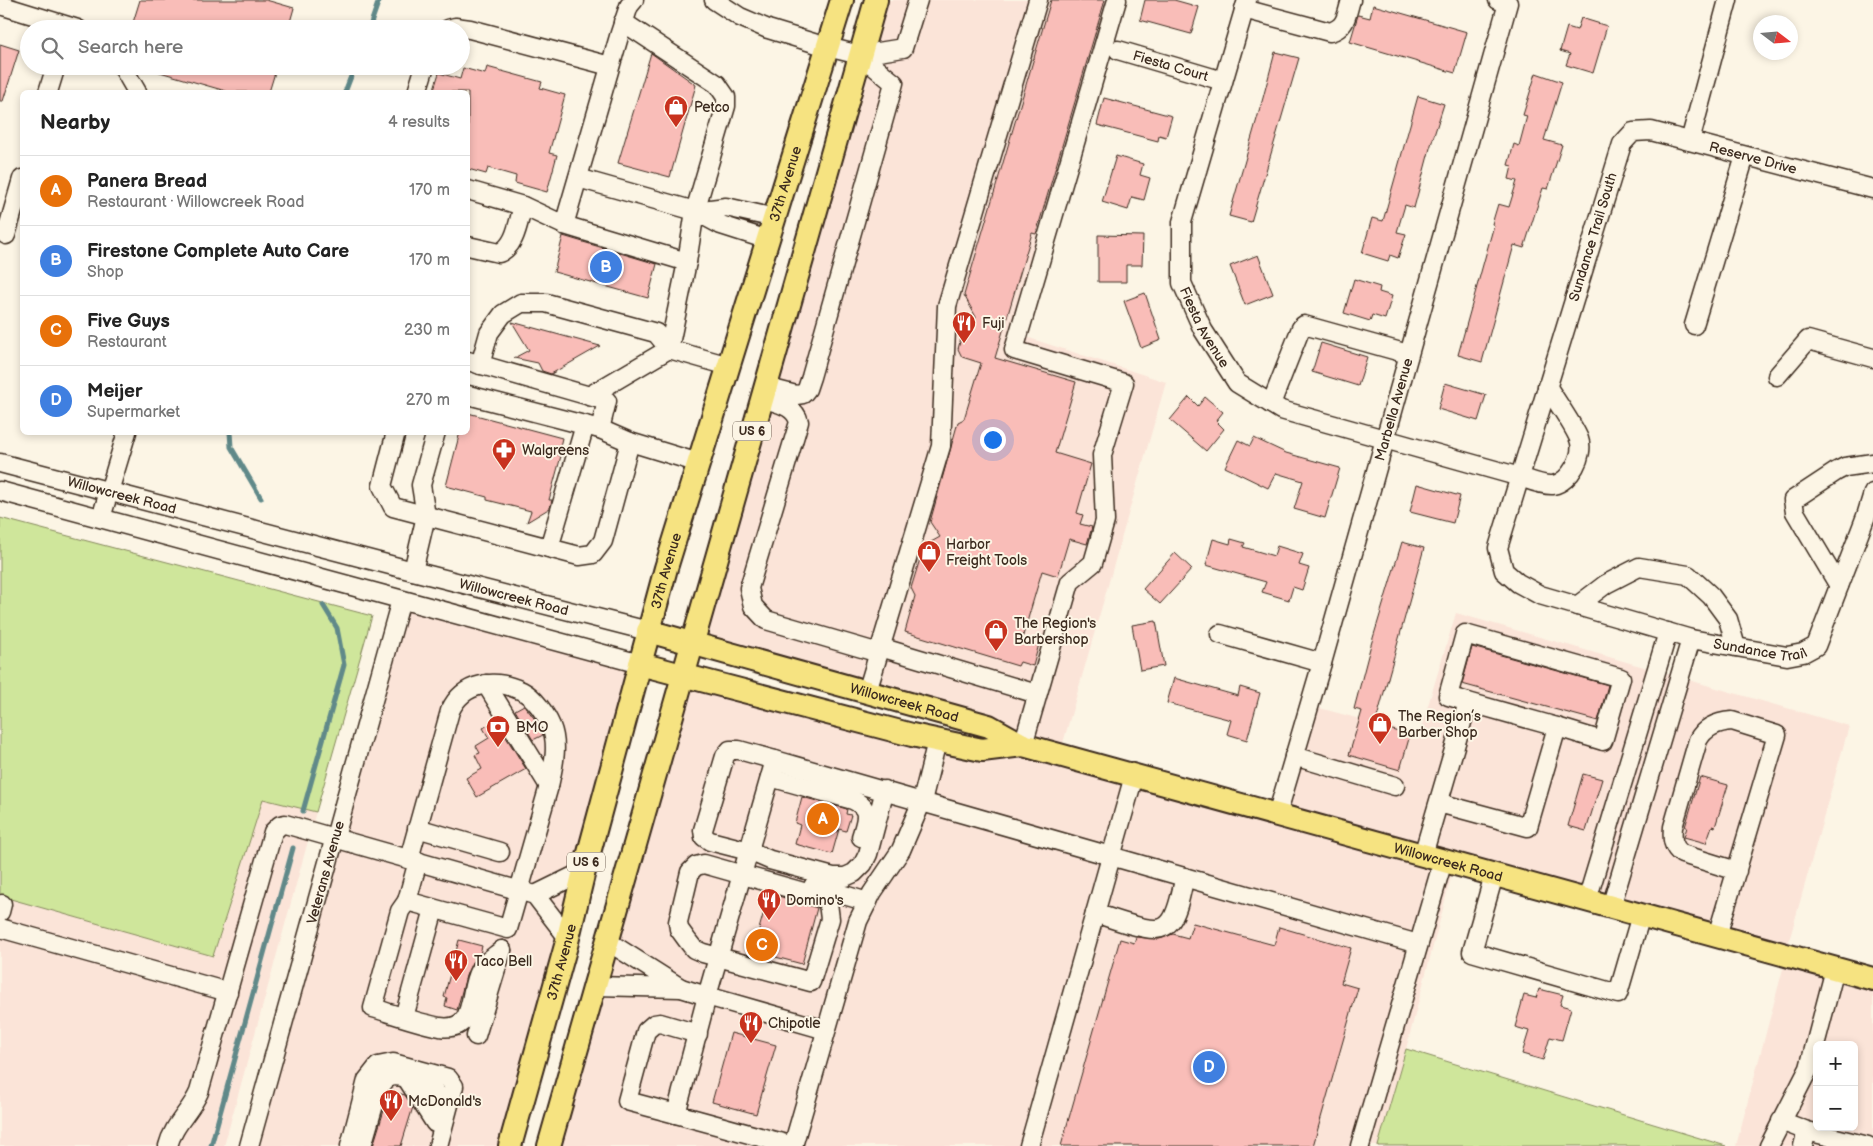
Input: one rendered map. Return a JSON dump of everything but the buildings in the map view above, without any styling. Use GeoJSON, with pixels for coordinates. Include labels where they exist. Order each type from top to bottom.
{"type":"FeatureCollection","features":[{"type":"Feature","properties":{"kind":"main road","name":"37th Avenue"},"geometry":{"type":"LineString","coordinates":[[510,1146],[568,938],[648,631],[842,0]]}},
{"type":"Feature","properties":{"kind":"main road","name":"US 6"},"geometry":{"type":"LineString","coordinates":[[548,1146],[876,0]]}},
{"type":"Feature","properties":{"kind":"main road","name":"Willowcreek Road"},"geometry":{"type":"LineString","coordinates":[[648,631],[990,726],[1023,745],[1873,979]]}},
{"type":"Feature","properties":{"kind":"main road","name":"Willowcreek Road"},"geometry":{"type":"LineString","coordinates":[[640,664],[982,750],[1023,745]]}},
{"type":"Feature","properties":{"kind":"street"},"geometry":{"type":"LineString","coordinates":[[564,225],[623,22],[629,6],[634,0]]}},
{"type":"Feature","properties":{"kind":"street"},"geometry":{"type":"LineString","coordinates":[[714,0],[740,17],[768,29],[860,55],[904,48],[918,0]]}},
{"type":"Feature","properties":{"kind":"street"},"geometry":{"type":"LineString","coordinates":[[867,692],[941,446],[947,306],[1038,0]]}},
{"type":"Feature","properties":{"kind":"street"},"geometry":{"type":"LineString","coordinates":[[1023,745],[1070,582],[1093,563],[1105,521],[1102,455],[1124,383],[1014,350],[1117,0]]}},
{"type":"Feature","properties":{"kind":"street"},"geometry":{"type":"LineString","coordinates":[[1246,4],[1330,32],[1338,30],[1344,22],[1351,0]]}},
{"type":"Feature","properties":{"kind":"street"},"geometry":{"type":"LineString","coordinates":[[1690,141],[1728,0]]}},
{"type":"Feature","properties":{"kind":"street","name":"Marbella Avenue"},"geometry":{"type":"LineString","coordinates":[[1277,815],[1322,663],[1408,354],[1503,1]]}},
{"type":"Feature","properties":{"kind":"street","name":"Fiesta Avenue"},"geometry":{"type":"LineString","coordinates":[[1246,4],[1182,222],[1182,283],[1203,330],[1237,383],[1281,410],[1383,440]]}},
{"type":"Feature","properties":{"kind":"street"},"geometry":{"type":"LineString","coordinates":[[0,5],[46,20]]}},
{"type":"Feature","properties":{"kind":"street"},"geometry":{"type":"LineString","coordinates":[[589,396],[669,349],[687,262],[694,211],[724,111],[726,97],[717,84],[623,22]]}},
{"type":"Feature","properties":{"kind":"street"},"geometry":{"type":"LineString","coordinates":[[470,29],[610,66]]}},
{"type":"Feature","properties":{"kind":"street","name":"Fiesta Court"},"geometry":{"type":"LineString","coordinates":[[1118,50],[1223,82]]}},
{"type":"Feature","properties":{"kind":"street"},"geometry":{"type":"LineString","coordinates":[[763,393],[802,394],[807,389],[811,377],[894,83],[860,55]]}},
{"type":"Feature","properties":{"kind":"street"},"geometry":{"type":"LineString","coordinates":[[49,90],[53,75]]}},
{"type":"Feature","properties":{"kind":"street"},"geometry":{"type":"LineString","coordinates":[[127,75],[136,90]]}},
{"type":"Feature","properties":{"kind":"street"},"geometry":{"type":"LineString","coordinates":[[418,90],[422,75]]}},
{"type":"Feature","properties":{"kind":"street","name":"Reserve Drive"},"geometry":{"type":"LineString","coordinates":[[1633,132],[1651,131],[1873,189]]}},
{"type":"Feature","properties":{"kind":"street","name":"Sundance Trail South"},"geometry":{"type":"LineString","coordinates":[[1559,345],[1622,144],[1633,132]]}},
{"type":"Feature","properties":{"kind":"street"},"geometry":{"type":"LineString","coordinates":[[1694,325],[1745,156]]}},
{"type":"Feature","properties":{"kind":"street"},"geometry":{"type":"LineString","coordinates":[[578,178],[694,211],[721,225],[768,240]]}},
{"type":"Feature","properties":{"kind":"street"},"geometry":{"type":"LineString","coordinates":[[10,236],[20,188]]}},
{"type":"Feature","properties":{"kind":"street"},"geometry":{"type":"LineString","coordinates":[[470,191],[522,206],[564,225],[687,262]]}},
{"type":"Feature","properties":{"kind":"street"},"geometry":{"type":"LineString","coordinates":[[470,247],[499,254],[508,248],[512,242],[522,206]]}},
{"type":"Feature","properties":{"kind":"street"},"geometry":{"type":"LineString","coordinates":[[694,211],[726,208],[775,218]]}},
{"type":"Feature","properties":{"kind":"street"},"geometry":{"type":"LineString","coordinates":[[549,548],[592,427],[607,401],[474,363],[489,333],[503,314],[521,303],[546,303],[656,333],[669,349],[728,366]]}},
{"type":"Feature","properties":{"kind":"street"},"geometry":{"type":"LineString","coordinates":[[1271,404],[1301,328],[1304,325],[1408,354]]}},
{"type":"Feature","properties":{"kind":"street"},"geometry":{"type":"LineString","coordinates":[[1777,376],[1808,340],[1873,358]]}},
{"type":"Feature","properties":{"kind":"street","name":"Sundance Trail"},"geometry":{"type":"LineString","coordinates":[[1559,345],[1498,548],[1504,571],[1518,583],[1540,595],[1690,639],[1787,656],[1803,653],[1816,646],[1870,512],[1873,493]]}},
{"type":"Feature","properties":{"kind":"street"},"geometry":{"type":"LineString","coordinates":[[1383,440],[1548,485],[1556,485],[1577,465],[1581,451],[1579,439],[1547,386]]}},
{"type":"Feature","properties":{"kind":"street"},"geometry":{"type":"LineString","coordinates":[[763,393],[792,409],[797,414],[799,422],[749,588],[753,606],[766,620],[1037,694]]}},
{"type":"Feature","properties":{"kind":"street"},"geometry":{"type":"LineString","coordinates":[[470,396],[592,427],[630,442],[699,463]]}},
{"type":"Feature","properties":{"kind":"street"},"geometry":{"type":"LineString","coordinates":[[101,518],[126,435]]}},
{"type":"Feature","properties":{"kind":"street"},"geometry":{"type":"LineString","coordinates":[[395,435],[382,486],[393,507],[579,556],[593,554],[603,540],[630,442]]}},
{"type":"Feature","properties":{"kind":"street"},"geometry":{"type":"LineString","coordinates":[[413,571],[426,516],[420,485],[435,435]]}},
{"type":"Feature","properties":{"kind":"street","name":"Willowcreek Road"},"geometry":{"type":"LineString","coordinates":[[0,463],[648,631]]}},
{"type":"Feature","properties":{"kind":"street"},"geometry":{"type":"LineString","coordinates":[[1839,586],[1795,512],[1793,500],[1826,476],[1845,467],[1873,463]]}},
{"type":"Feature","properties":{"kind":"street","name":"Willowcreek Road"},"geometry":{"type":"LineString","coordinates":[[0,491],[640,664]]}},
{"type":"Feature","properties":{"kind":"street"},"geometry":{"type":"LineString","coordinates":[[1577,606],[1606,584],[1640,567],[1688,575],[1711,596],[1728,619],[1736,647]]}},
{"type":"Feature","properties":{"kind":"street","name":"Veterans Avenue"},"geometry":{"type":"LineString","coordinates":[[249,1146],[401,600]]}},
{"type":"Feature","properties":{"kind":"street"},"geometry":{"type":"LineString","coordinates":[[1587,900],[1668,632]]}},
{"type":"Feature","properties":{"kind":"street"},"geometry":{"type":"LineString","coordinates":[[1220,634],[1322,663]]}},
{"type":"Feature","properties":{"kind":"street"},"geometry":{"type":"LineString","coordinates":[[1465,634],[1621,678],[1604,741],[1468,702],[1448,696],[1465,634]]}},
{"type":"Feature","properties":{"kind":"street"},"geometry":{"type":"LineString","coordinates":[[1611,907],[1690,639]]}},
{"type":"Feature","properties":{"kind":"street"},"geometry":{"type":"LineString","coordinates":[[486,684],[549,786]]}},
{"type":"Feature","properties":{"kind":"street"},"geometry":{"type":"LineString","coordinates":[[476,1036],[502,950],[508,929],[527,893],[554,762],[555,743],[551,726],[534,700],[522,691],[486,684],[476,686],[455,700],[450,711],[417,828],[407,902],[400,911],[372,1008],[440,1027],[462,1023],[467,1015],[479,970],[502,950]]}},
{"type":"Feature","properties":{"kind":"street"},"geometry":{"type":"LineString","coordinates":[[1360,1146],[1418,944],[1433,858],[1439,803],[1468,702]]}},
{"type":"Feature","properties":{"kind":"street"},"geometry":{"type":"LineString","coordinates":[[1717,936],[1737,871],[1777,734],[1732,721],[1718,722],[1702,734],[1696,749],[1673,827],[1672,841],[1682,854],[1737,871]]}},
{"type":"Feature","properties":{"kind":"street"},"geometry":{"type":"LineString","coordinates":[[1439,803],[1528,827],[1557,727]]}},
{"type":"Feature","properties":{"kind":"street"},"geometry":{"type":"LineString","coordinates":[[698,1034],[660,1023],[654,1024],[646,1031],[627,1101],[793,1146],[858,921],[878,884],[901,850],[922,801],[937,740]]}},
{"type":"Feature","properties":{"kind":"street"},"geometry":{"type":"LineString","coordinates":[[885,790],[868,854],[863,864],[854,873],[845,877],[833,877],[770,860],[745,864],[704,864],[696,866],[690,872],[678,922],[679,929],[694,949],[718,959],[811,982],[830,919],[828,902],[745,864],[704,837],[703,830],[725,756],[730,750],[739,750],[885,790],[1418,944]]}},
{"type":"Feature","properties":{"kind":"street"},"geometry":{"type":"LineString","coordinates":[[1294,756],[1395,786]]}},
{"type":"Feature","properties":{"kind":"street"},"geometry":{"type":"LineString","coordinates":[[676,1114],[707,996],[775,760]]}},
{"type":"Feature","properties":{"kind":"street"},"geometry":{"type":"LineString","coordinates":[[1029,1146],[1134,776]]}},
{"type":"Feature","properties":{"kind":"street"},"geometry":{"type":"LineString","coordinates":[[745,864],[772,852],[836,870],[851,864],[856,855],[866,816],[865,808],[861,804],[854,800],[770,777]]}},
{"type":"Feature","properties":{"kind":"street"},"geometry":{"type":"LineString","coordinates":[[168,1146],[177,1126],[194,1103],[199,1092],[273,832],[280,825],[285,824],[527,893],[568,938]]}},
{"type":"Feature","properties":{"kind":"street"},"geometry":{"type":"LineString","coordinates":[[417,828],[500,852]]}},
{"type":"Feature","properties":{"kind":"street"},"geometry":{"type":"LineString","coordinates":[[745,864],[868,902]]}},
{"type":"Feature","properties":{"kind":"street"},"geometry":{"type":"LineString","coordinates":[[863,864],[878,884]]}},
{"type":"Feature","properties":{"kind":"street"},"geometry":{"type":"LineString","coordinates":[[527,893],[584,871]]}},
{"type":"Feature","properties":{"kind":"street"},"geometry":{"type":"LineString","coordinates":[[1494,875],[1472,952],[1609,992],[1618,994],[1641,915]]}},
{"type":"Feature","properties":{"kind":"street"},"geometry":{"type":"LineString","coordinates":[[1095,913],[1146,928],[1157,929],[1164,927],[1170,922],[1175,913],[1185,877]]}},
{"type":"Feature","properties":{"kind":"street"},"geometry":{"type":"LineString","coordinates":[[407,902],[508,929]]}},
{"type":"Feature","properties":{"kind":"street"},"geometry":{"type":"LineString","coordinates":[[404,1016],[434,909]]}},
{"type":"Feature","properties":{"kind":"street"},"geometry":{"type":"LineString","coordinates":[[0,928],[228,992]]}},
{"type":"Feature","properties":{"kind":"street"},"geometry":{"type":"LineString","coordinates":[[607,941],[681,988],[826,1030]]}},
{"type":"Feature","properties":{"kind":"street"},"geometry":{"type":"LineString","coordinates":[[1768,1146],[1809,1068],[1835,969]]}},
{"type":"Feature","properties":{"kind":"street"},"geometry":{"type":"LineString","coordinates":[[594,986],[681,988]]}},
{"type":"Feature","properties":{"kind":"street"},"geometry":{"type":"LineString","coordinates":[[350,1146],[367,1080],[378,1066],[393,1063],[448,1078],[452,1081],[454,1086],[437,1137]]}},
{"type":"Feature","properties":{"kind":"street"},"geometry":{"type":"LineString","coordinates":[[362,1146],[382,1084],[387,1078],[396,1076],[431,1087],[438,1095],[440,1101],[437,1137]]}},
{"type":"Feature","properties":{"kind":"street"},"geometry":{"type":"LineString","coordinates":[[1780,1121],[1805,1138],[1858,1145]]}},
{"type":"Feature","properties":{"kind":"shaded area"},"geometry":{"type":"Polygon","coordinates":[[[884,0],[1123,0],[1026,337],[1166,382],[1061,750],[698,639],[884,0]]]}},
{"type":"Feature","properties":{"kind":"shaded area"},"geometry":{"type":"Polygon","coordinates":[[[406,609],[630,671],[502,1146],[255,1146],[406,609]]]}},
{"type":"Feature","properties":{"kind":"shaded area"},"geometry":{"type":"Polygon","coordinates":[[[1456,613],[1849,726],[1786,952],[1283,812],[1312,706],[1419,735],[1456,613]]]}},
{"type":"Feature","properties":{"kind":"shaded area"},"geometry":{"type":"Polygon","coordinates":[[[689,685],[1021,754],[1453,870],[1406,1049],[1378,1146],[558,1146],[689,685]]]}},
{"type":"Feature","properties":{"kind":"shaded area"},"geometry":{"type":"Polygon","coordinates":[[[263,798],[316,812],[224,1146],[0,1146],[0,896],[213,956],[263,798]]]}},
{"type":"Feature","properties":{"kind":"shaded area"},"geometry":{"type":"Polygon","coordinates":[[[1784,965],[1873,989],[1873,1146],[1736,1146],[1784,965]]]}},
{"type":"Feature","properties":{"kind":"green space"},"geometry":{"type":"Polygon","coordinates":[[[0,518],[372,616],[316,812],[263,799],[213,956],[0,896],[0,518]]]}},
{"type":"Feature","properties":{"kind":"green space"},"geometry":{"type":"Polygon","coordinates":[[[1406,1049],[1726,1146],[1378,1146],[1406,1049]]]}},
{"type":"Feature","properties":{"kind":"waterway"},"geometry":{"type":"LineString","coordinates":[[372,20],[379,0]]}},
{"type":"Feature","properties":{"kind":"waterway"},"geometry":{"type":"LineString","coordinates":[[346,90],[352,75]]}},
{"type":"Feature","properties":{"kind":"waterway"},"geometry":{"type":"LineString","coordinates":[[230,435],[231,447],[261,498]]}},
{"type":"Feature","properties":{"kind":"waterway"},"geometry":{"type":"LineString","coordinates":[[303,811],[344,665],[337,628],[323,605]]}},
{"type":"Feature","properties":{"kind":"waterway"},"geometry":{"type":"LineString","coordinates":[[211,1146],[293,848]]}},
{"type":"Feature","properties":{"kind":"place","name":"Petco"},"geometry":{"type":"Point","coordinates":[676,128]}},
{"type":"Feature","properties":{"kind":"place","name":"Firestone Complete Auto Care"},"geometry":{"type":"Point","coordinates":[606,267]}},
{"type":"Feature","properties":{"kind":"place","name":"Fuji"},"geometry":{"type":"Point","coordinates":[964,344]}},
{"type":"Feature","properties":{"kind":"place","name":"Walgreens"},"geometry":{"type":"Point","coordinates":[504,471]}},
{"type":"Feature","properties":{"kind":"place","name":"Harbor Freight Tools"},"geometry":{"type":"Point","coordinates":[929,573]}},
{"type":"Feature","properties":{"kind":"place","name":"The Region's Barbershop"},"geometry":{"type":"Point","coordinates":[996,652]}},
{"type":"Feature","properties":{"kind":"place","name":"The Region’s Barber Shop"},"geometry":{"type":"Point","coordinates":[1380,745]}},
{"type":"Feature","properties":{"kind":"place","name":"BMO"},"geometry":{"type":"Point","coordinates":[498,748]}},
{"type":"Feature","properties":{"kind":"place","name":"Panera Bread"},"geometry":{"type":"Point","coordinates":[823,819]}},
{"type":"Feature","properties":{"kind":"place","name":"Domino's"},"geometry":{"type":"Point","coordinates":[769,921]}},
{"type":"Feature","properties":{"kind":"place","name":"Five Guys"},"geometry":{"type":"Point","coordinates":[762,945]}},
{"type":"Feature","properties":{"kind":"place","name":"Taco Bell"},"geometry":{"type":"Point","coordinates":[456,982]}},
{"type":"Feature","properties":{"kind":"place","name":"Chipotle"},"geometry":{"type":"Point","coordinates":[751,1044]}},
{"type":"Feature","properties":{"kind":"place","name":"Meijer"},"geometry":{"type":"Point","coordinates":[1209,1067]}},
{"type":"Feature","properties":{"kind":"place","name":"McDonald's"},"geometry":{"type":"Point","coordinates":[391,1122]}}]}
